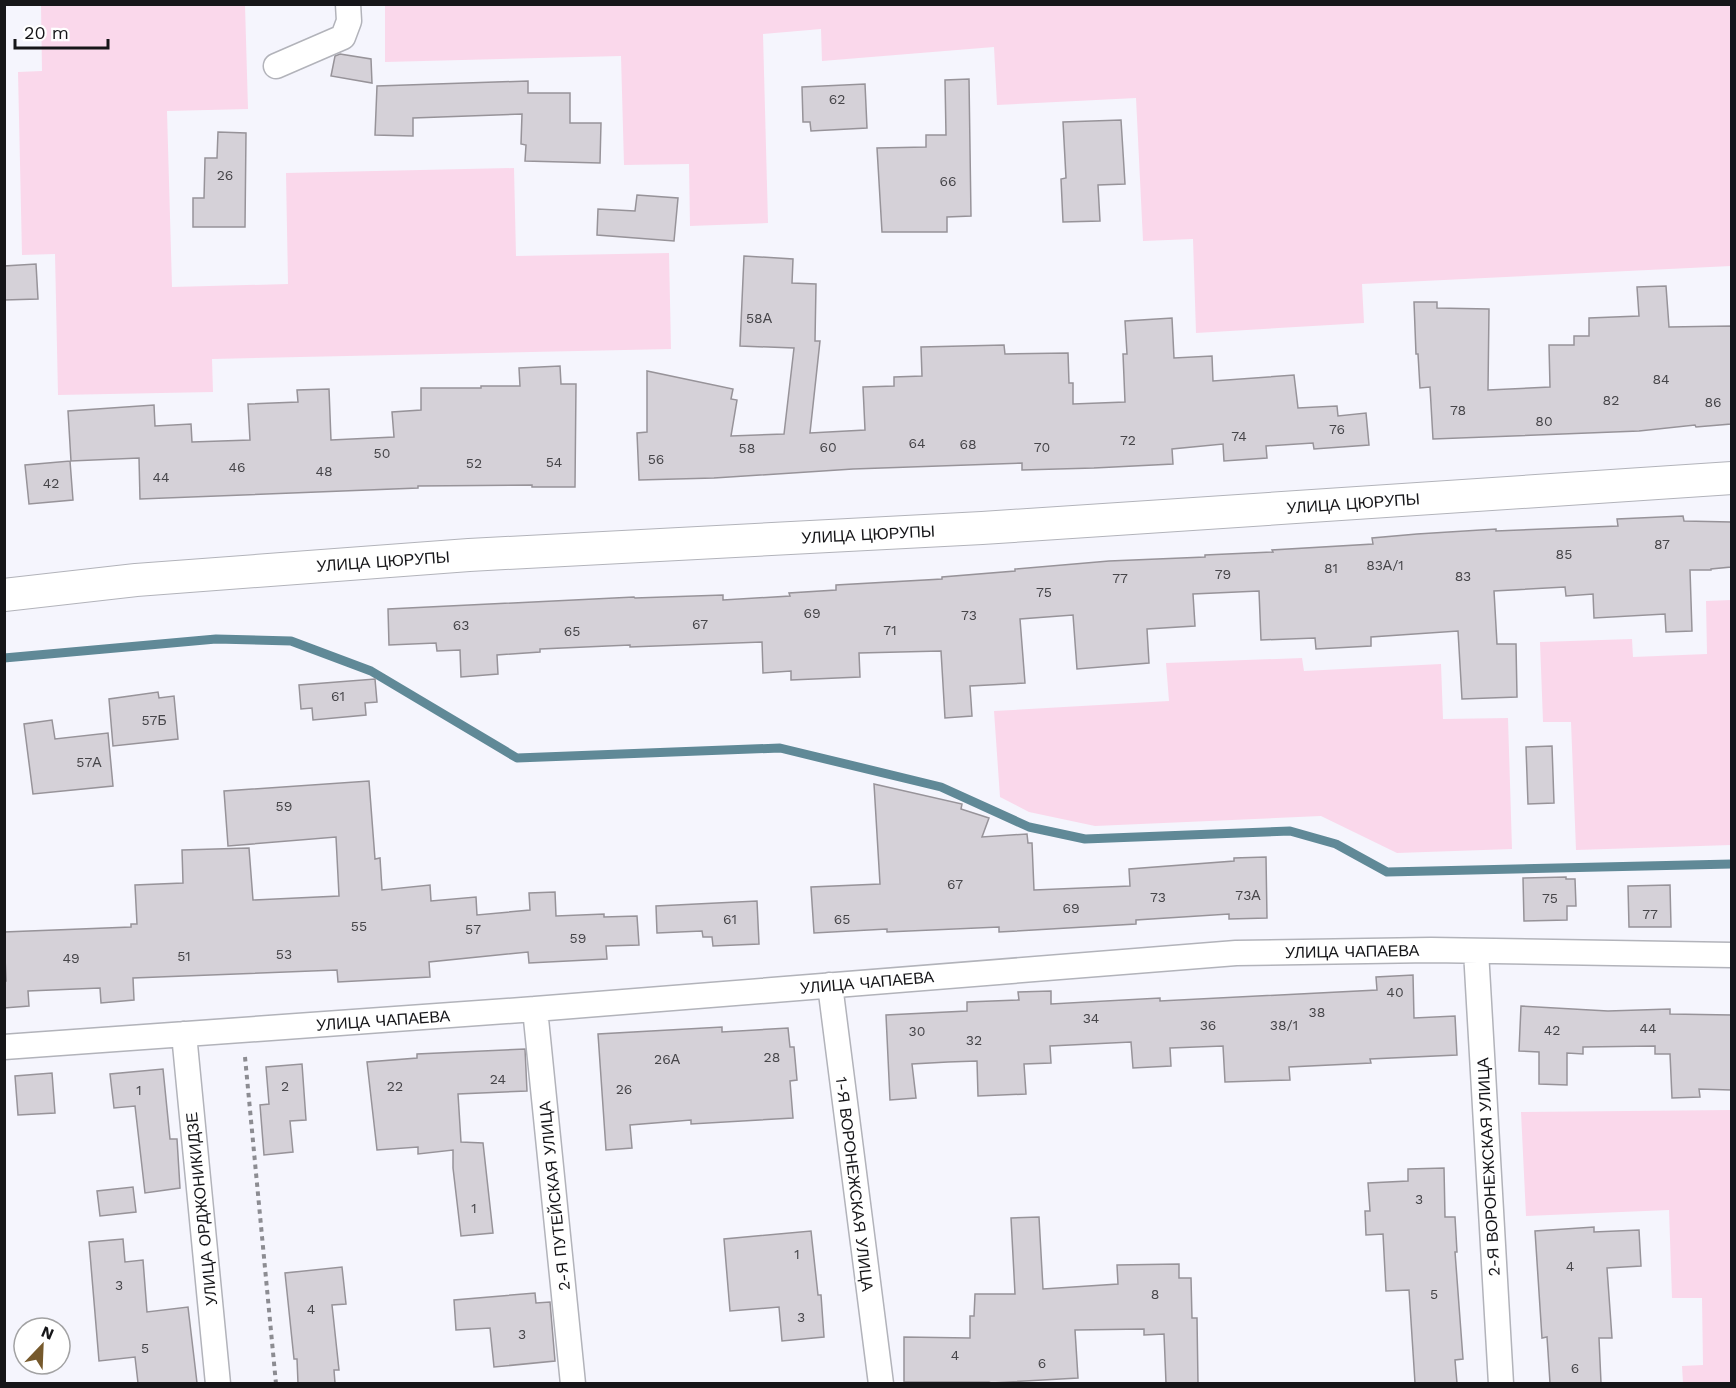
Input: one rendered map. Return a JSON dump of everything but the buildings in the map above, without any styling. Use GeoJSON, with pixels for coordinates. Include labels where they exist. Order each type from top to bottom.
{"type":"FeatureCollection","features":[{"type":"Feature","properties":{"kind":"street"},"geometry":{"type":"LineString","coordinates":[[276,66],[343,37],[349,21],[348,4]]}},
{"type":"Feature","properties":{"kind":"street","name":"УЛИЦА ЦЮРУПЫ"},"geometry":{"type":"LineString","coordinates":[[4,595],[136,580],[469,555],[982,528],[1731,478]]}},
{"type":"Feature","properties":{"kind":"street","name":"УЛИЦА ЧАПАЕВА"},"geometry":{"type":"LineString","coordinates":[[4,1047],[535,1009],[1236,953],[1431,950],[1731,955]]}},
{"type":"Feature","properties":{"kind":"street","name":"2-Я ВОРОНЕЖСКАЯ УЛИЦА"},"geometry":{"type":"LineString","coordinates":[[1476,951],[1501,1383]]}},
{"type":"Feature","properties":{"kind":"street","name":"1-Я ВОРОНЕЖСКАЯ УЛИЦА"},"geometry":{"type":"LineString","coordinates":[[830,985],[881,1383]]}},
{"type":"Feature","properties":{"kind":"street","name":"2-Я ПУТЕЙСКАЯ УЛИЦА"},"geometry":{"type":"LineString","coordinates":[[535,1009],[573,1383]]}},
{"type":"Feature","properties":{"kind":"street","name":"УЛИЦА ОРДЖОНИКИДЗЕ"},"geometry":{"type":"LineString","coordinates":[[184,1034],[218,1383]]}},
{"type":"Feature","properties":{"kind":"path"},"geometry":{"type":"LineString","coordinates":[[242,1030],[276,1383]]}},
{"type":"Feature","properties":{"kind":"shaded area"},"geometry":{"type":"Polygon","coordinates":[[[385,4],[1731,5],[1731,266],[1362,284],[1364,323],[1196,333],[1193,239],[1143,241],[1136,98],[997,105],[994,47],[822,61],[821,29],[763,34],[768,223],[690,226],[689,164],[624,165],[621,56],[385,62],[385,4]]]}},
{"type":"Feature","properties":{"kind":"shaded area"},"geometry":{"type":"Polygon","coordinates":[[[41,5],[245,5],[248,109],[167,111],[172,287],[288,284],[286,173],[514,168],[516,256],[669,253],[671,349],[212,359],[213,392],[58,395],[55,254],[22,255],[18,72],[42,71],[41,5]]]}},
{"type":"Feature","properties":{"kind":"shaded area"},"geometry":{"type":"Polygon","coordinates":[[[1731,600],[1731,845],[1576,850],[1571,722],[1543,722],[1540,642],[1632,639],[1633,657],[1707,654],[1706,601],[1731,600]]]}},
{"type":"Feature","properties":{"kind":"shaded area"},"geometry":{"type":"Polygon","coordinates":[[[1302,658],[1304,671],[1441,664],[1443,719],[1508,718],[1512,849],[1397,853],[1321,816],[1095,826],[1029,812],[1000,797],[994,711],[1169,701],[1166,663],[1302,658]]]}},
{"type":"Feature","properties":{"kind":"shaded area"},"geometry":{"type":"Polygon","coordinates":[[[1731,1110],[1731,1383],[1683,1383],[1682,1366],[1703,1365],[1702,1298],[1672,1298],[1669,1210],[1526,1216],[1521,1112],[1731,1110]]]}},
{"type":"Feature","properties":{"kind":"waterway"},"geometry":{"type":"LineString","coordinates":[[4,658],[216,639],[291,641],[371,671],[517,758],[780,748],[941,787],[1029,827],[1085,839],[1290,831],[1336,844],[1387,872],[1732,864]]}}]}
